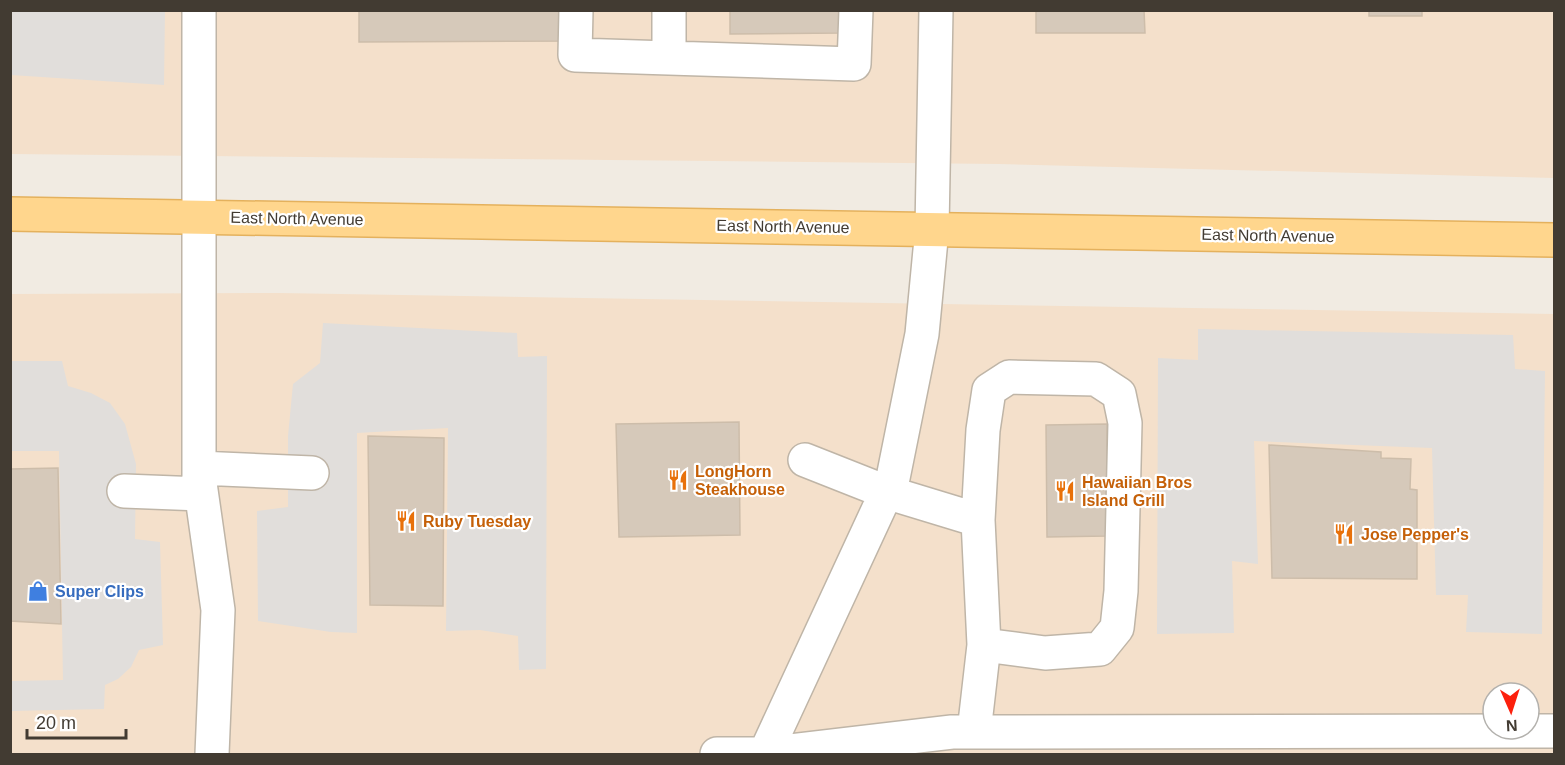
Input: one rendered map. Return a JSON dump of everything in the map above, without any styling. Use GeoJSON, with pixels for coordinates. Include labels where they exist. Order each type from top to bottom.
{"type":"FeatureCollection","features":[{"type":"Feature","properties":{"kind":"main road","name":"East North Avenue"},"geometry":{"type":"LineString","coordinates":[[10,214],[1554,240]]}},
{"type":"Feature","properties":{"kind":"lane"},"geometry":{"type":"LineString","coordinates":[[199,10],[200,481],[218,610],[212,754]]}},
{"type":"Feature","properties":{"kind":"lane"},"geometry":{"type":"LineString","coordinates":[[576,10],[575,55],[854,64],[856,10]]}},
{"type":"Feature","properties":{"kind":"lane"},"geometry":{"type":"LineString","coordinates":[[669,10],[669,58]]}},
{"type":"Feature","properties":{"kind":"lane"},"geometry":{"type":"LineString","coordinates":[[765,754],[893,478],[922,334],[932,229],[936,10]]}},
{"type":"Feature","properties":{"kind":"lane"},"geometry":{"type":"LineString","coordinates":[[974,732],[984,645],[978,520],[983,430],[988,390],[1009,377],[1096,378],[1119,394],[1125,423],[1121,591],[1117,628],[1100,649],[1045,653],[984,645]]}},
{"type":"Feature","properties":{"kind":"lane"},"geometry":{"type":"LineString","coordinates":[[805,460],[886,492],[978,520]]}},
{"type":"Feature","properties":{"kind":"lane"},"geometry":{"type":"LineString","coordinates":[[124,491],[200,481],[312,473]]}},
{"type":"Feature","properties":{"kind":"lane"},"geometry":{"type":"LineString","coordinates":[[717,754],[765,754],[952,732],[1554,731]]}},
{"type":"Feature","properties":{"kind":"shaded area"},"geometry":{"type":"Polygon","coordinates":[[[10,11],[165,11],[164,85],[11,75],[10,11]]]}},
{"type":"Feature","properties":{"kind":"shaded area"},"geometry":{"type":"Polygon","coordinates":[[[11,11],[1554,11],[1554,178],[999,164],[11,154],[11,11]]]}},
{"type":"Feature","properties":{"kind":"shaded area"},"geometry":{"type":"Polygon","coordinates":[[[279,293],[1554,314],[1554,754],[11,754],[10,294],[279,293]]]}},
{"type":"Feature","properties":{"kind":"shaded area"},"geometry":{"type":"Polygon","coordinates":[[[323,323],[517,333],[518,357],[547,356],[546,669],[519,670],[518,636],[480,630],[446,631],[448,428],[357,433],[357,633],[331,632],[258,621],[257,511],[288,507],[288,436],[293,384],[320,363],[323,323]]]}},
{"type":"Feature","properties":{"kind":"shaded area"},"geometry":{"type":"Polygon","coordinates":[[[1198,329],[1513,335],[1515,369],[1545,371],[1542,634],[1466,632],[1468,595],[1436,595],[1432,448],[1254,441],[1258,564],[1232,561],[1234,633],[1157,634],[1158,358],[1198,360],[1198,329]]]}},
{"type":"Feature","properties":{"kind":"shaded area"},"geometry":{"type":"Polygon","coordinates":[[[11,361],[62,361],[68,386],[91,393],[110,403],[125,424],[136,464],[135,539],[160,542],[163,645],[139,650],[131,667],[118,679],[105,685],[104,709],[11,711],[10,681],[63,680],[59,451],[10,451],[11,361]]]}},
{"type":"Feature","properties":{"kind":"building"},"geometry":{"type":"Polygon","coordinates":[[[359,10],[572,10],[572,41],[359,42],[359,10]]]}},
{"type":"Feature","properties":{"kind":"building"},"geometry":{"type":"Polygon","coordinates":[[[730,10],[842,10],[841,33],[730,34],[730,10]]]}},
{"type":"Feature","properties":{"kind":"building"},"geometry":{"type":"Polygon","coordinates":[[[1036,10],[1144,10],[1145,33],[1036,33],[1036,10]]]}},
{"type":"Feature","properties":{"kind":"building"},"geometry":{"type":"Polygon","coordinates":[[[1369,10],[1422,10],[1422,16],[1369,16],[1369,10]]]}},
{"type":"Feature","properties":{"kind":"building","name":"LongHorn Steakhouse"},"geometry":{"type":"Polygon","coordinates":[[[739,422],[740,535],[619,537],[616,424],[739,422]]]}},
{"type":"Feature","properties":{"kind":"building"},"geometry":{"type":"Polygon","coordinates":[[[1107,424],[1107,536],[1047,537],[1046,425],[1107,424]]]}},
{"type":"Feature","properties":{"kind":"building","name":"Ruby Tuesday"},"geometry":{"type":"Polygon","coordinates":[[[368,436],[444,438],[443,606],[370,605],[368,436]]]}},
{"type":"Feature","properties":{"kind":"building","name":"Jose Pepper's"},"geometry":{"type":"Polygon","coordinates":[[[1269,445],[1381,452],[1381,458],[1411,459],[1410,489],[1417,490],[1417,579],[1272,578],[1269,445]]]}},
{"type":"Feature","properties":{"kind":"building"},"geometry":{"type":"Polygon","coordinates":[[[58,468],[61,624],[10,621],[10,469],[58,468]]]}},
{"type":"Feature","properties":{"kind":"place","name":"LongHorn Steakhouse"},"geometry":{"type":"Point","coordinates":[678,480]}},
{"type":"Feature","properties":{"kind":"place","name":"Hawaiian Bros Island Grill"},"geometry":{"type":"Point","coordinates":[1065,491]}},
{"type":"Feature","properties":{"kind":"place","name":"Ruby Tuesday"},"geometry":{"type":"Point","coordinates":[406,521]}},
{"type":"Feature","properties":{"kind":"place","name":"Jose Pepper's"},"geometry":{"type":"Point","coordinates":[1344,534]}},
{"type":"Feature","properties":{"kind":"place","name":"Super Clips"},"geometry":{"type":"Point","coordinates":[38,591]}}]}
